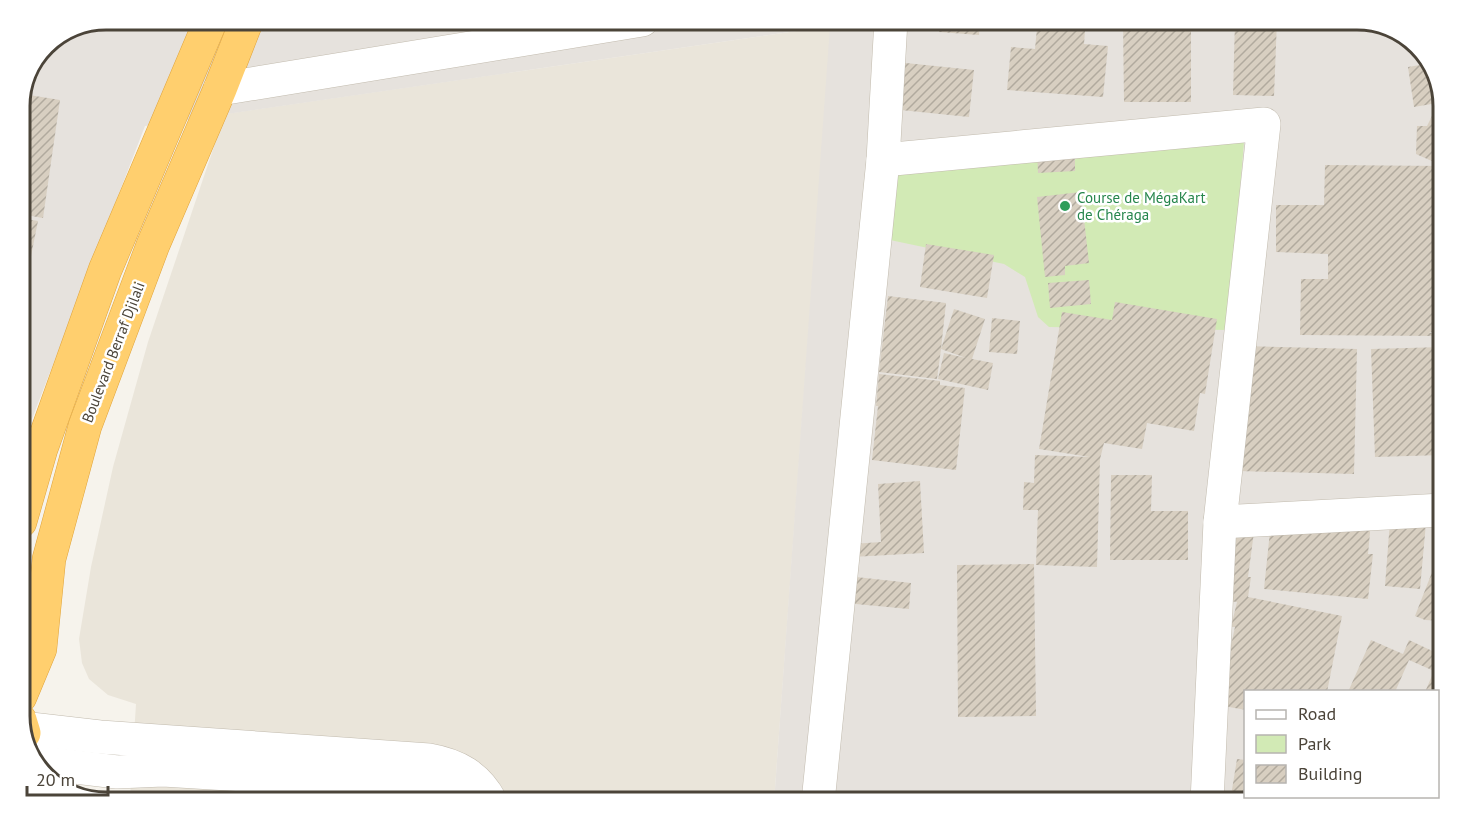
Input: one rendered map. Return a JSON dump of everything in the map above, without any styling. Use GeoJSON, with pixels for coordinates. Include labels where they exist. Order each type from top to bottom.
{"type":"FeatureCollection","features":[{"type":"Feature","properties":{"kind":"highway"},"geometry":{"type":"LineString","coordinates":[[30,485],[105,270],[207,30]]}},
{"type":"Feature","properties":{"kind":"highway","name":"Boulevard Berraf Djilali"},"geometry":{"type":"LineString","coordinates":[[30,673],[40,649],[49,559],[85,426],[153,245],[243,30]]}},
{"type":"Feature","properties":{"kind":"street"},"geometry":{"type":"LineString","coordinates":[[220,89],[581,30]]}},
{"type":"Feature","properties":{"kind":"street"},"geometry":{"type":"LineString","coordinates":[[819,792],[883,160],[890,30]]}},
{"type":"Feature","properties":{"kind":"street"},"geometry":{"type":"LineString","coordinates":[[883,160],[1264,124],[1220,522],[1206,792]]}},
{"type":"Feature","properties":{"kind":"street"},"geometry":{"type":"LineString","coordinates":[[1220,522],[1433,511]]}},
{"type":"Feature","properties":{"kind":"street"},"geometry":{"type":"LineString","coordinates":[[31,729],[100,737],[166,755],[411,785],[440,792]]}},
{"type":"Feature","properties":{"kind":"street"},"geometry":{"type":"LineString","coordinates":[[47,764],[117,772],[166,755],[429,760],[450,764],[470,775],[486,792]]}},
{"type":"Feature","properties":{"kind":"shaded area"},"geometry":{"type":"Polygon","coordinates":[[[106,30],[803,30],[145,126],[30,424],[30,101],[38,72],[56,49],[68,40],[91,31],[106,30]]]}},
{"type":"Feature","properties":{"kind":"shaded area"},"geometry":{"type":"Polygon","coordinates":[[[803,30],[831,30],[775,792],[130,792],[136,704],[108,695],[89,679],[82,663],[79,639],[91,567],[113,467],[148,342],[225,114],[803,30]]]}},
{"type":"Feature","properties":{"kind":"shaded area"},"geometry":{"type":"Polygon","coordinates":[[[830,30],[1357,30],[1386,36],[1411,52],[1423,68],[1433,101],[1433,690],[1244,690],[1244,792],[775,792],[830,30]]]}},
{"type":"Feature","properties":{"kind":"green space","name":"Course de MégaKart de Chéraga"},"geometry":{"type":"Polygon","coordinates":[[[1244,142],[1228,330],[1049,327],[1038,317],[1025,277],[1004,264],[890,240],[893,172],[1244,142]]]}},
{"type":"Feature","properties":{"kind":"building"},"geometry":{"type":"Polygon","coordinates":[[[939,30],[979,30],[979,35],[939,32],[939,30]]]}},
{"type":"Feature","properties":{"kind":"building"},"geometry":{"type":"Polygon","coordinates":[[[1037,30],[1085,31],[1084,44],[1108,46],[1103,97],[1007,90],[1011,47],[1035,49],[1037,30]]]}},
{"type":"Feature","properties":{"kind":"building"},"geometry":{"type":"Polygon","coordinates":[[[1123,30],[1191,30],[1191,102],[1124,102],[1123,30]]]}},
{"type":"Feature","properties":{"kind":"building"},"geometry":{"type":"Polygon","coordinates":[[[1235,30],[1277,30],[1274,96],[1233,95],[1235,30]]]}},
{"type":"Feature","properties":{"kind":"building"},"geometry":{"type":"Polygon","coordinates":[[[896,62],[974,70],[969,117],[891,109],[896,62]]]}},
{"type":"Feature","properties":{"kind":"building"},"geometry":{"type":"Polygon","coordinates":[[[1421,65],[1423,68],[1430,86],[1433,104],[1414,107],[1408,67],[1421,65]]]}},
{"type":"Feature","properties":{"kind":"building"},"geometry":{"type":"Polygon","coordinates":[[[31,95],[60,100],[43,218],[30,216],[31,95]]]}},
{"type":"Feature","properties":{"kind":"building"},"geometry":{"type":"Polygon","coordinates":[[[1433,114],[1433,162],[1416,154],[1417,126],[1427,126],[1433,114]]]}},
{"type":"Feature","properties":{"kind":"building"},"geometry":{"type":"Polygon","coordinates":[[[1075,148],[1075,171],[1038,173],[1037,150],[1075,148]]]}},
{"type":"Feature","properties":{"kind":"building"},"geometry":{"type":"Polygon","coordinates":[[[1325,165],[1433,166],[1433,332],[1429,332],[1433,336],[1300,335],[1301,279],[1328,279],[1328,254],[1276,252],[1276,205],[1324,205],[1325,165]]]}},
{"type":"Feature","properties":{"kind":"building"},"geometry":{"type":"Polygon","coordinates":[[[1081,192],[1089,263],[1065,266],[1065,275],[1045,277],[1037,197],[1081,192]]]}},
{"type":"Feature","properties":{"kind":"building"},"geometry":{"type":"Polygon","coordinates":[[[30,220],[38,221],[30,261],[30,220]]]}},
{"type":"Feature","properties":{"kind":"building"},"geometry":{"type":"Polygon","coordinates":[[[926,244],[994,255],[987,298],[920,287],[926,244]]]}},
{"type":"Feature","properties":{"kind":"building"},"geometry":{"type":"Polygon","coordinates":[[[1089,280],[1091,304],[1050,308],[1048,283],[1089,280]]]}},
{"type":"Feature","properties":{"kind":"building"},"geometry":{"type":"Polygon","coordinates":[[[888,296],[946,303],[937,379],[879,372],[888,296]]]}},
{"type":"Feature","properties":{"kind":"building"},"geometry":{"type":"Polygon","coordinates":[[[1115,302],[1217,319],[1205,394],[1200,393],[1194,431],[1147,423],[1142,449],[1104,443],[1100,459],[1097,567],[1036,565],[1038,510],[1023,510],[1024,482],[1034,483],[1035,455],[1090,457],[1039,449],[1062,312],[1112,320],[1115,302]]]}},
{"type":"Feature","properties":{"kind":"building"},"geometry":{"type":"Polygon","coordinates":[[[954,309],[985,319],[972,359],[993,363],[988,390],[938,379],[944,353],[966,358],[941,349],[954,309]]]}},
{"type":"Feature","properties":{"kind":"building"},"geometry":{"type":"Polygon","coordinates":[[[992,318],[1020,321],[1017,354],[989,352],[992,318]]]}},
{"type":"Feature","properties":{"kind":"building"},"geometry":{"type":"Polygon","coordinates":[[[1241,346],[1357,349],[1354,474],[1238,471],[1241,346]]]}},
{"type":"Feature","properties":{"kind":"building"},"geometry":{"type":"Polygon","coordinates":[[[1433,347],[1433,455],[1375,457],[1371,349],[1433,347]]]}},
{"type":"Feature","properties":{"kind":"building"},"geometry":{"type":"Polygon","coordinates":[[[879,374],[940,381],[940,385],[965,388],[956,470],[872,460],[879,374]]]}},
{"type":"Feature","properties":{"kind":"building"},"geometry":{"type":"Polygon","coordinates":[[[1111,475],[1152,475],[1151,511],[1188,511],[1188,560],[1110,560],[1111,475]]]}},
{"type":"Feature","properties":{"kind":"building"},"geometry":{"type":"Polygon","coordinates":[[[920,481],[924,553],[852,557],[852,544],[881,542],[878,484],[920,481]]]}},
{"type":"Feature","properties":{"kind":"building"},"geometry":{"type":"Polygon","coordinates":[[[1391,508],[1427,512],[1420,589],[1385,586],[1391,508]]]}},
{"type":"Feature","properties":{"kind":"building"},"geometry":{"type":"Polygon","coordinates":[[[1272,512],[1371,522],[1368,554],[1373,554],[1368,599],[1264,589],[1272,512]]]}},
{"type":"Feature","properties":{"kind":"building"},"geometry":{"type":"Polygon","coordinates":[[[1229,529],[1254,532],[1248,577],[1251,577],[1248,597],[1342,616],[1327,690],[1244,690],[1244,710],[1218,705],[1235,627],[1231,627],[1237,602],[1220,600],[1229,529]]]}},
{"type":"Feature","properties":{"kind":"building"},"geometry":{"type":"Polygon","coordinates":[[[1034,564],[1036,716],[958,717],[957,565],[1034,564]]]}},
{"type":"Feature","properties":{"kind":"building"},"geometry":{"type":"Polygon","coordinates":[[[1433,570],[1433,620],[1415,616],[1433,570]]]}},
{"type":"Feature","properties":{"kind":"building"},"geometry":{"type":"Polygon","coordinates":[[[847,576],[911,583],[909,609],[845,603],[847,576]]]}},
{"type":"Feature","properties":{"kind":"building"},"geometry":{"type":"Polygon","coordinates":[[[1371,640],[1403,654],[1409,640],[1433,651],[1433,671],[1409,660],[1396,690],[1349,690],[1371,640]]]}},
{"type":"Feature","properties":{"kind":"building"},"geometry":{"type":"Polygon","coordinates":[[[1433,673],[1433,690],[1426,690],[1433,673]]]}},
{"type":"Feature","properties":{"kind":"building"},"geometry":{"type":"Polygon","coordinates":[[[1237,759],[1244,760],[1244,792],[1232,792],[1237,759]]]}},
{"type":"Feature","properties":{"kind":"place","name":"Course de MégaKart de Chéraga"},"geometry":{"type":"Point","coordinates":[1065,206]}}]}
